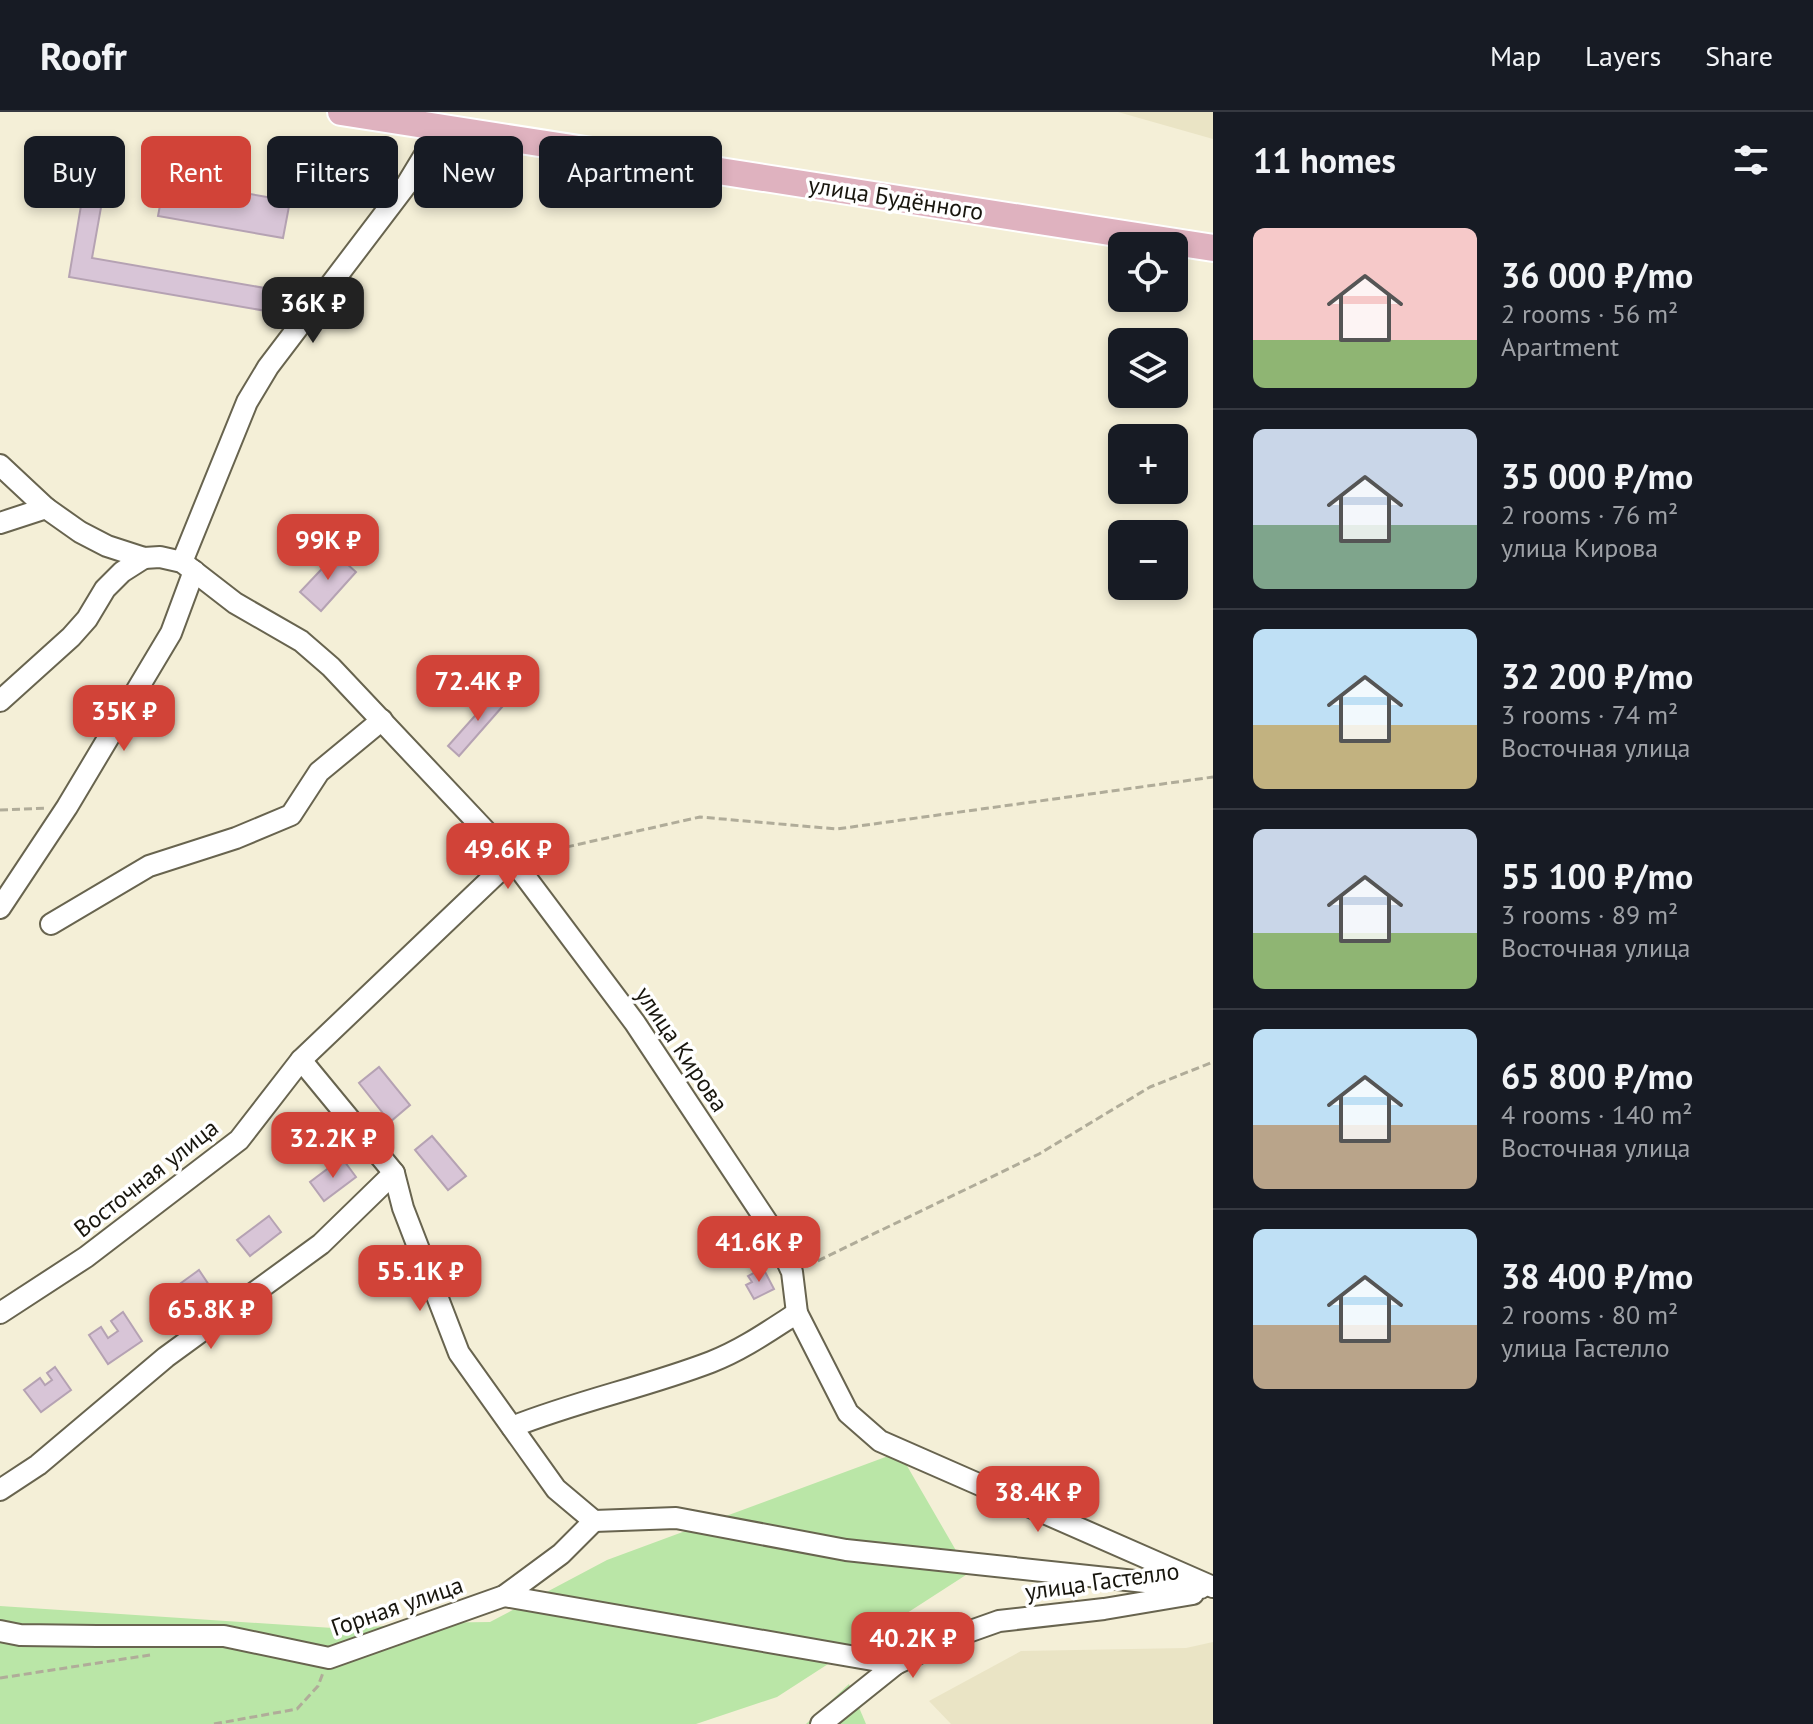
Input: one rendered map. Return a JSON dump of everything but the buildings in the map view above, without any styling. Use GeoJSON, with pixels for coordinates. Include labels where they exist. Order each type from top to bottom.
{"type":"FeatureCollection","features":[{"type":"Feature","properties":{"kind":"main road","name":"улица Будённого"},"geometry":{"type":"LineString","coordinates":[[341,112],[452,123],[1213,248]]}},
{"type":"Feature","properties":{"kind":"street"},"geometry":{"type":"LineString","coordinates":[[0,908],[67,807],[171,633],[188,567],[227,449],[254,391],[268,367],[452,123]]}},
{"type":"Feature","properties":{"kind":"street"},"geometry":{"type":"LineString","coordinates":[[0,465],[46,508],[107,546],[144,558],[160,557],[188,567]]}},
{"type":"Feature","properties":{"kind":"street"},"geometry":{"type":"LineString","coordinates":[[0,523],[46,508]]}},
{"type":"Feature","properties":{"kind":"street"},"geometry":{"type":"LineString","coordinates":[[0,701],[71,637],[87,619],[105,589],[122,572],[144,558]]}},
{"type":"Feature","properties":{"kind":"street","name":"улица Кирова"},"geometry":{"type":"LineString","coordinates":[[188,567],[235,603],[301,641],[331,667],[512,859],[635,1023],[773,1231],[792,1272],[797,1313],[848,1413],[880,1441],[1213,1589]]}},
{"type":"Feature","properties":{"kind":"street"},"geometry":{"type":"LineString","coordinates":[[51,924],[149,866],[236,838],[291,815],[319,772],[382,720]]}},
{"type":"Feature","properties":{"kind":"street","name":"Восточная улица"},"geometry":{"type":"LineString","coordinates":[[0,1313],[86,1257],[239,1140],[301,1060],[512,859]]}},
{"type":"Feature","properties":{"kind":"street"},"geometry":{"type":"LineString","coordinates":[[301,1060],[394,1173],[403,1208],[459,1353],[556,1489],[594,1521],[676,1518],[846,1550],[1213,1589]]}},
{"type":"Feature","properties":{"kind":"street"},"geometry":{"type":"LineString","coordinates":[[0,1490],[38,1465],[166,1357],[321,1244],[394,1173]]}},
{"type":"Feature","properties":{"kind":"street"},"geometry":{"type":"LineString","coordinates":[[358,1208],[377,1204],[403,1208]]}},
{"type":"Feature","properties":{"kind":"street"},"geometry":{"type":"LineString","coordinates":[[512,1427],[553,1411],[713,1361],[754,1341],[797,1313]]}},
{"type":"Feature","properties":{"kind":"street","name":"Горная улица"},"geometry":{"type":"LineString","coordinates":[[0,1631],[35,1635],[224,1636],[329,1658],[504,1596],[561,1554],[594,1521]]}},
{"type":"Feature","properties":{"kind":"street","name":"улица Гастелло"},"geometry":{"type":"LineString","coordinates":[[821,1724],[896,1664],[951,1638],[999,1621],[1104,1609],[1213,1589]]}},
{"type":"Feature","properties":{"kind":"street"},"geometry":{"type":"LineString","coordinates":[[504,1596],[896,1664]]}},
{"type":"Feature","properties":{"kind":"path"},"geometry":{"type":"LineString","coordinates":[[512,859],[700,817],[837,829],[1213,777]]}},
{"type":"Feature","properties":{"kind":"path"},"geometry":{"type":"LineString","coordinates":[[0,810],[67,807]]}},
{"type":"Feature","properties":{"kind":"path"},"geometry":{"type":"LineString","coordinates":[[792,1272],[1039,1154],[1150,1087],[1213,1062]]}},
{"type":"Feature","properties":{"kind":"path"},"geometry":{"type":"LineString","coordinates":[[0,1678],[151,1655]]}},
{"type":"Feature","properties":{"kind":"path"},"geometry":{"type":"LineString","coordinates":[[214,1724],[297,1709],[318,1686],[329,1658]]}},
{"type":"Feature","properties":{"kind":"shaded area"},"geometry":{"type":"Polygon","coordinates":[[[1118,112],[1213,112],[1213,139],[1118,112]]]}},
{"type":"Feature","properties":{"kind":"shaded area"},"geometry":{"type":"Polygon","coordinates":[[[1213,1642],[1213,1724],[951,1724],[929,1701],[1021,1651],[1186,1648],[1213,1642]]]}},
{"type":"Feature","properties":{"kind":"green space"},"geometry":{"type":"Polygon","coordinates":[[[899,1452],[969,1573],[777,1697],[696,1724],[0,1724],[0,1606],[348,1629],[419,1623],[490,1622],[607,1560],[899,1452]]]}},
{"type":"Feature","properties":{"kind":"green space"},"geometry":{"type":"Polygon","coordinates":[[[849,1684],[866,1724],[806,1724],[849,1684]]]}}]}
